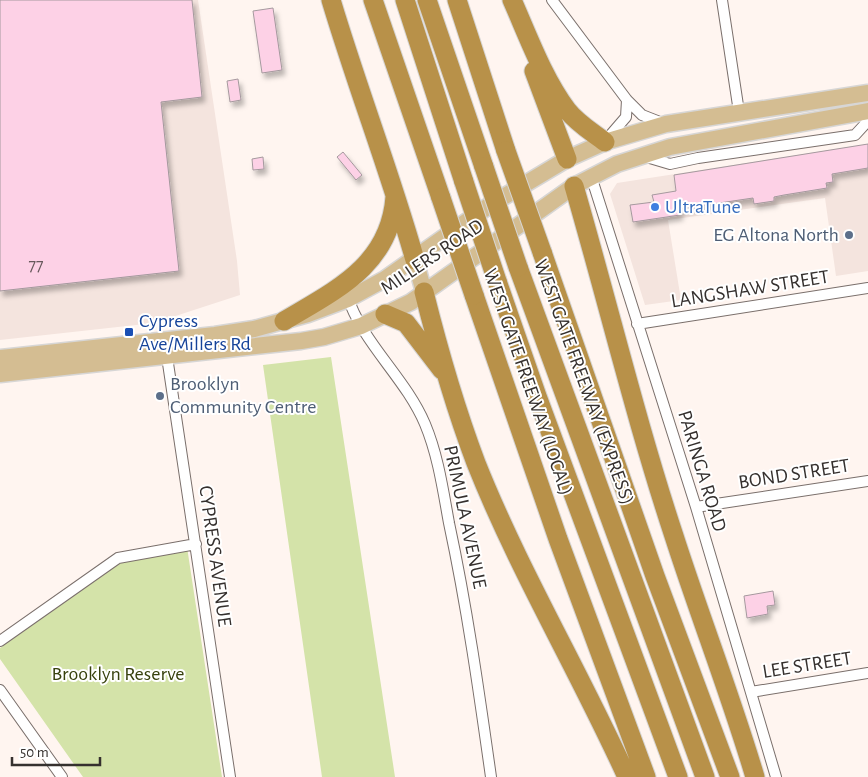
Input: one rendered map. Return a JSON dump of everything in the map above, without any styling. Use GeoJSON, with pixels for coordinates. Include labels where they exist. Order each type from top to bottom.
{"type":"FeatureCollection","features":[{"type":"Feature","properties":{"kind":"highway"},"geometry":{"type":"LineString","coordinates":[[331,0],[348,57],[396,191],[415,260]]}},
{"type":"Feature","properties":{"kind":"highway","name":"WEST GATE FREEWAY (LOCAL)"},"geometry":{"type":"LineString","coordinates":[[373,0],[558,539],[646,777]]}},
{"type":"Feature","properties":{"kind":"highway"},"geometry":{"type":"LineString","coordinates":[[405,0],[464,182],[537,396],[678,777]]}},
{"type":"Feature","properties":{"kind":"highway","name":"WEST GATE FREEWAY (EXPRESS)"},"geometry":{"type":"LineString","coordinates":[[427,0],[518,267],[705,777]]}},
{"type":"Feature","properties":{"kind":"highway"},"geometry":{"type":"LineString","coordinates":[[457,0],[506,151],[655,576],[730,777]]}},
{"type":"Feature","properties":{"kind":"highway"},"geometry":{"type":"LineString","coordinates":[[506,0],[567,159]]}},
{"type":"Feature","properties":{"kind":"highway"},"geometry":{"type":"LineString","coordinates":[[512,0],[544,70],[567,110],[605,142]]}},
{"type":"Feature","properties":{"kind":"highway"},"geometry":{"type":"LineString","coordinates":[[574,186],[646,448],[674,537],[736,713],[755,777]]}},
{"type":"Feature","properties":{"kind":"highway"},"geometry":{"type":"LineString","coordinates":[[284,321],[346,292],[386,236],[394,214],[396,191]]}},
{"type":"Feature","properties":{"kind":"highway"},"geometry":{"type":"LineString","coordinates":[[424,292],[476,461],[491,496],[627,777]]}},
{"type":"Feature","properties":{"kind":"highway"},"geometry":{"type":"LineString","coordinates":[[385,314],[406,323],[451,383]]}},
{"type":"Feature","properties":{"kind":"main road","name":"MILLERS ROAD"},"geometry":{"type":"LineString","coordinates":[[346,292],[415,260],[490,205],[567,159],[605,142],[666,124],[868,92]]}},
{"type":"Feature","properties":{"kind":"main road","name":"MILLERS ROAD"},"geometry":{"type":"LineString","coordinates":[[0,358],[300,341],[324,337],[361,326],[424,292],[574,186],[617,164],[670,147],[868,111]]}},
{"type":"Feature","properties":{"kind":"main road"},"geometry":{"type":"LineString","coordinates":[[567,159],[574,186]]}},
{"type":"Feature","properties":{"kind":"main road"},"geometry":{"type":"LineString","coordinates":[[415,260],[424,292]]}},
{"type":"Feature","properties":{"kind":"main road","name":"MILLERS ROAD"},"geometry":{"type":"LineString","coordinates":[[0,374],[166,348],[284,321]]}},
{"type":"Feature","properties":{"kind":"street"},"geometry":{"type":"LineString","coordinates":[[552,0],[626,100],[642,115],[666,124]]}},
{"type":"Feature","properties":{"kind":"street"},"geometry":{"type":"LineString","coordinates":[[722,0],[739,112]]}},
{"type":"Feature","properties":{"kind":"street"},"geometry":{"type":"LineString","coordinates":[[605,142],[626,117],[626,100]]}},
{"type":"Feature","properties":{"kind":"street"},"geometry":{"type":"LineString","coordinates":[[643,156],[670,164],[698,158],[855,135],[868,121]]}},
{"type":"Feature","properties":{"kind":"street","name":"PARINGA ROAD"},"geometry":{"type":"LineString","coordinates":[[591,176],[616,260],[696,507],[776,777]]}},
{"type":"Feature","properties":{"kind":"street","name":"LANGSHAW STREET"},"geometry":{"type":"LineString","coordinates":[[637,324],[868,288]]}},
{"type":"Feature","properties":{"kind":"street","name":"PRIMULA AVENUE"},"geometry":{"type":"LineString","coordinates":[[346,292],[361,326],[410,395],[425,424],[436,457],[463,588],[492,777]]}},
{"type":"Feature","properties":{"kind":"street","name":"CYPRESS AVENUE"},"geometry":{"type":"LineString","coordinates":[[166,348],[230,777]]}},
{"type":"Feature","properties":{"kind":"street","name":"BOND STREET"},"geometry":{"type":"LineString","coordinates":[[696,507],[868,481]]}},
{"type":"Feature","properties":{"kind":"street"},"geometry":{"type":"LineString","coordinates":[[0,641],[118,558],[196,544]]}},
{"type":"Feature","properties":{"kind":"street","name":"LEE STREET"},"geometry":{"type":"LineString","coordinates":[[751,692],[868,674]]}},
{"type":"Feature","properties":{"kind":"street"},"geometry":{"type":"LineString","coordinates":[[0,690],[62,777]]}},
{"type":"Feature","properties":{"kind":"shaded area"},"geometry":{"type":"Polygon","coordinates":[[[0,0],[198,0],[237,261],[240,295],[154,323],[0,340],[0,0]]]}},
{"type":"Feature","properties":{"kind":"shaded area"},"geometry":{"type":"Polygon","coordinates":[[[868,144],[868,271],[836,276],[825,198],[668,220],[681,300],[645,305],[610,194],[617,183],[868,144]]]}},
{"type":"Feature","properties":{"kind":"green space"},"geometry":{"type":"Polygon","coordinates":[[[331,357],[395,777],[322,777],[263,365],[331,357]]]}},
{"type":"Feature","properties":{"kind":"green space","name":"Brooklyn Reserve"},"geometry":{"type":"Polygon","coordinates":[[[187,547],[222,777],[83,777],[0,659],[0,648],[122,562],[187,547]]]}},
{"type":"Feature","properties":{"kind":"building"},"geometry":{"type":"Polygon","coordinates":[[[0,0],[192,0],[202,97],[161,102],[179,271],[0,291],[0,0]]]}},
{"type":"Feature","properties":{"kind":"building"},"geometry":{"type":"Polygon","coordinates":[[[273,8],[282,70],[262,73],[253,11],[273,8]]]}},
{"type":"Feature","properties":{"kind":"building"},"geometry":{"type":"Polygon","coordinates":[[[238,79],[241,100],[230,102],[227,81],[238,79]]]}},
{"type":"Feature","properties":{"kind":"building"},"geometry":{"type":"Polygon","coordinates":[[[868,144],[868,168],[832,174],[833,182],[826,183],[827,188],[774,197],[774,201],[754,204],[753,198],[679,209],[680,215],[633,222],[630,205],[654,202],[652,195],[676,191],[674,175],[868,144]]]}},
{"type":"Feature","properties":{"kind":"building"},"geometry":{"type":"Polygon","coordinates":[[[343,152],[362,175],[356,180],[337,157],[343,152]]]}},
{"type":"Feature","properties":{"kind":"building"},"geometry":{"type":"Polygon","coordinates":[[[263,157],[264,169],[253,170],[252,159],[263,157]]]}},
{"type":"Feature","properties":{"kind":"building"},"geometry":{"type":"Polygon","coordinates":[[[773,591],[775,605],[767,606],[768,614],[747,618],[744,596],[773,591]]]}},
{"type":"Feature","properties":{"kind":"place","name":"UltraTune"},"geometry":{"type":"Point","coordinates":[655,207]}},
{"type":"Feature","properties":{"kind":"place","name":"EG Altona North"},"geometry":{"type":"Point","coordinates":[849,235]}},
{"type":"Feature","properties":{"kind":"place","name":"Cypress Ave/Millers Rd"},"geometry":{"type":"Point","coordinates":[129,332]}},
{"type":"Feature","properties":{"kind":"place","name":"Brooklyn Community Centre"},"geometry":{"type":"Point","coordinates":[160,396]}}]}
